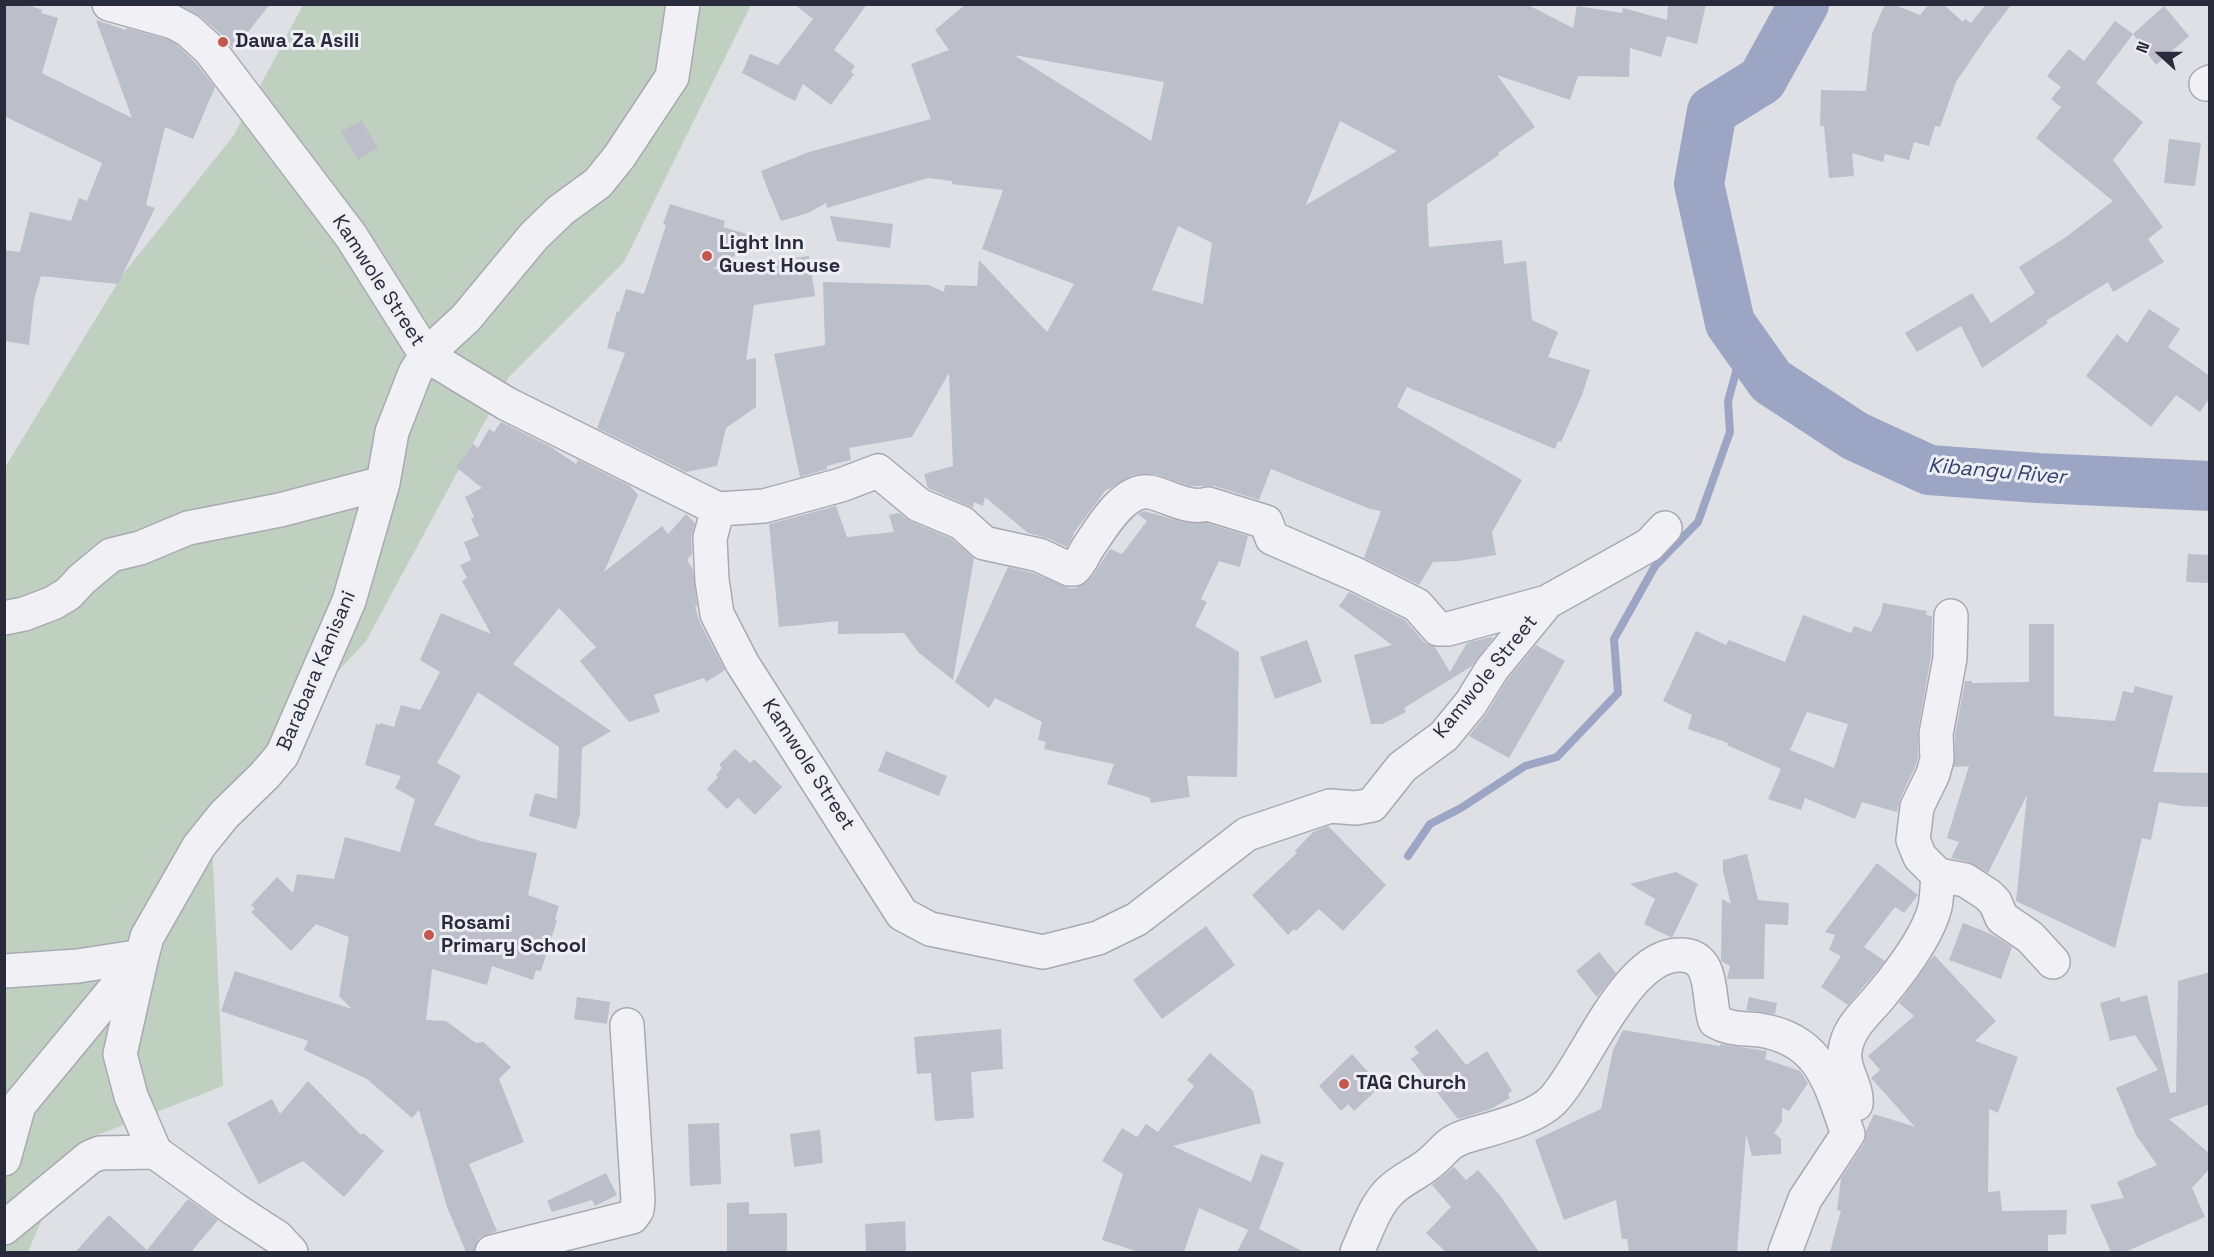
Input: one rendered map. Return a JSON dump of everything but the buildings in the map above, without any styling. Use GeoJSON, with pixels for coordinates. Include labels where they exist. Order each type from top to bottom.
{"type":"FeatureCollection","features":[{"type":"Feature","properties":{"kind":"street","name":"Kamwole Street"},"geometry":{"type":"LineString","coordinates":[[109,4],[173,22],[188,30],[210,50],[351,236],[426,355],[507,404],[718,509],[710,538],[712,580],[717,615],[742,663],[902,914],[930,928],[1043,952],[1098,938],[1137,919],[1247,834],[1330,806],[1356,808],[1372,804],[1402,767],[1444,736],[1471,703],[1492,669],[1547,602],[1649,545],[1665,528]]}},
{"type":"Feature","properties":{"kind":"street","name":"Barabara Kanisani"},"geometry":{"type":"LineString","coordinates":[[4,1159],[19,1105],[142,956],[147,938],[199,846],[224,815],[282,755],[349,601],[383,483],[392,432],[415,373],[426,355],[466,318],[545,224],[598,183],[620,157],[672,77],[683,4]]}},
{"type":"Feature","properties":{"kind":"street"},"geometry":{"type":"LineString","coordinates":[[718,509],[764,506],[840,485],[878,471],[919,505],[962,523],[984,543],[1039,555],[1069,569],[1074,569],[1115,508],[1125,499],[1137,493],[1149,492],[1199,507],[1208,504],[1266,522],[1272,538],[1417,604],[1438,628],[1448,629],[1547,602]]}},
{"type":"Feature","properties":{"kind":"street"},"geometry":{"type":"LineString","coordinates":[[4,618],[24,614],[53,603],[68,594],[111,555],[140,548],[188,528],[279,510],[383,483]]}},
{"type":"Feature","properties":{"kind":"street"},"geometry":{"type":"LineString","coordinates":[[1951,616],[1950,658],[1936,734],[1937,759],[1933,774],[1917,807],[1914,840],[1920,857],[1938,875],[1965,880],[1988,895],[1995,902],[2002,918],[2030,937],[2053,962]]}},
{"type":"Feature","properties":{"kind":"street"},"geometry":{"type":"LineString","coordinates":[[1785,1252],[1805,1199],[1848,1134],[1856,1108],[1857,1097],[1846,1066],[1844,1052],[1849,1036],[1858,1020],[1882,995],[1927,927],[1935,907],[1938,875]]}},
{"type":"Feature","properties":{"kind":"street"},"geometry":{"type":"LineString","coordinates":[[1357,1252],[1388,1192],[1430,1163],[1448,1144],[1468,1135],[1497,1128],[1527,1116],[1552,1101],[1575,1071],[1619,997],[1646,968],[1664,957],[1679,954],[1693,956],[1704,965],[1712,996],[1711,1011],[1715,1021],[1735,1029],[1761,1030],[1785,1037],[1804,1048],[1827,1075],[1848,1134]]}},
{"type":"Feature","properties":{"kind":"street"},"geometry":{"type":"LineString","coordinates":[[4,972],[78,966],[142,956],[120,1054],[130,1096],[155,1152],[277,1237],[291,1252]]}},
{"type":"Feature","properties":{"kind":"street"},"geometry":{"type":"LineString","coordinates":[[492,1252],[632,1217],[637,1210],[627,1025]]}},
{"type":"Feature","properties":{"kind":"street"},"geometry":{"type":"LineString","coordinates":[[4,1228],[90,1157],[100,1152],[155,1152]]}},
{"type":"Feature","properties":{"kind":"green space"},"geometry":{"type":"Polygon","coordinates":[[[303,5],[751,5],[624,262],[509,377],[366,641],[219,800],[212,839],[223,1086],[95,1136],[53,1193],[28,1252],[5,1252],[4,469],[123,274],[234,135],[303,5]]]}},
{"type":"Feature","properties":{"kind":"waterway","name":"Kibangu River"},"geometry":{"type":"LineString","coordinates":[[1804,4],[1762,80],[1712,111],[1699,184],[1730,323],[1771,381],[1855,436],[1929,470],[2210,486]]}},
{"type":"Feature","properties":{"kind":"waterway"},"geometry":{"type":"LineString","coordinates":[[1408,856],[1430,824],[1461,808],[1525,766],[1557,757],[1618,693],[1614,639],[1655,566],[1698,522],[1730,432],[1728,401],[1744,343]]}},
{"type":"Feature","properties":{"kind":"place","name":"Dawa Za Asili"},"geometry":{"type":"Point","coordinates":[223,42]}},
{"type":"Feature","properties":{"kind":"place","name":"Light Inn Guest House"},"geometry":{"type":"Point","coordinates":[707,256]}},
{"type":"Feature","properties":{"kind":"place","name":"Rosami Primary School"},"geometry":{"type":"Point","coordinates":[429,935]}},
{"type":"Feature","properties":{"kind":"place","name":"TAG Church"},"geometry":{"type":"Point","coordinates":[1344,1084]}}]}
